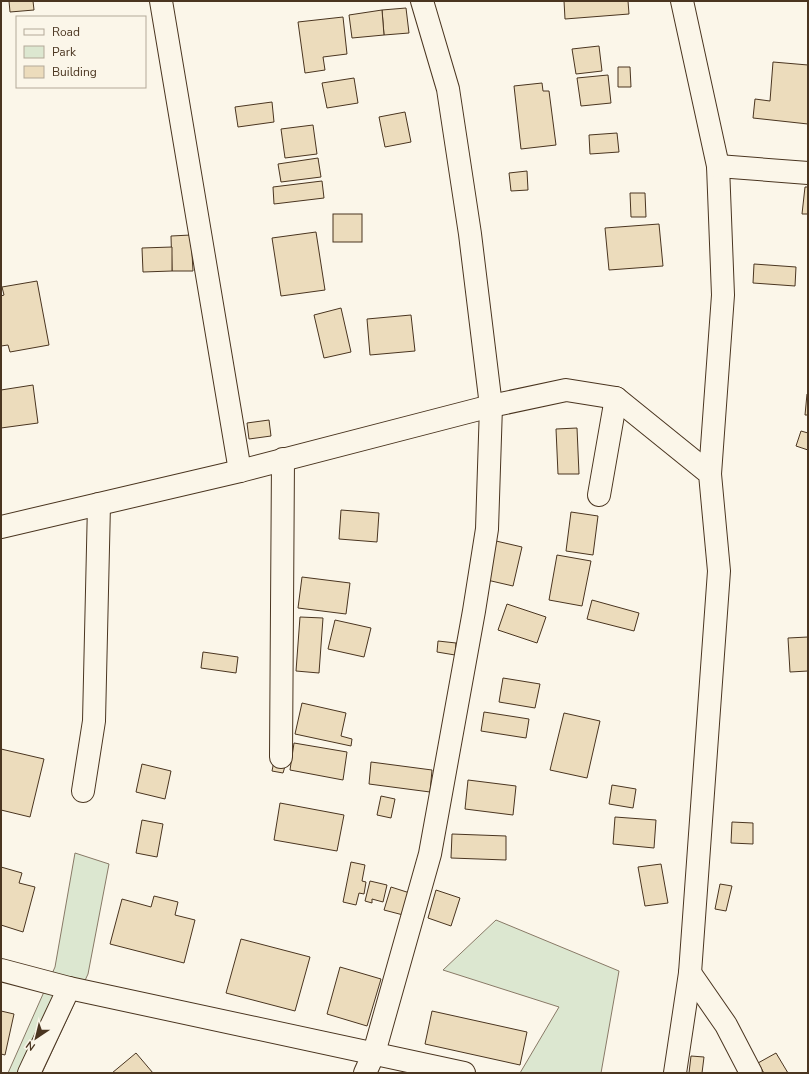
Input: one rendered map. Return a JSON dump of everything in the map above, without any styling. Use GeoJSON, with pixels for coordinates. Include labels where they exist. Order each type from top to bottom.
{"type":"FeatureCollection","features":[{"type":"Feature","properties":{"kind":"street"},"geometry":{"type":"LineString","coordinates":[[161,1],[240,471]]}},
{"type":"Feature","properties":{"kind":"street"},"geometry":{"type":"LineString","coordinates":[[365,1073],[374,1053],[430,854],[474,611],[487,529],[491,406],[470,234],[448,89],[422,1]]}},
{"type":"Feature","properties":{"kind":"street"},"geometry":{"type":"LineString","coordinates":[[675,1073],[690,973],[719,571],[710,474],[723,295],[718,166],[682,1]]}},
{"type":"Feature","properties":{"kind":"street"},"geometry":{"type":"LineString","coordinates":[[718,166],[808,173]]}},
{"type":"Feature","properties":{"kind":"street"},"geometry":{"type":"LineString","coordinates":[[1,527],[240,471],[491,406],[566,390],[616,398],[710,474]]}},
{"type":"Feature","properties":{"kind":"street"},"geometry":{"type":"LineString","coordinates":[[599,495],[616,398]]}},
{"type":"Feature","properties":{"kind":"street"},"geometry":{"type":"LineString","coordinates":[[281,757],[283,460]]}},
{"type":"Feature","properties":{"kind":"street"},"geometry":{"type":"LineString","coordinates":[[84,791],[94,721],[99,504]]}},
{"type":"Feature","properties":{"kind":"street"},"geometry":{"type":"LineString","coordinates":[[1,970],[69,988],[464,1073]]}},
{"type":"Feature","properties":{"kind":"street"},"geometry":{"type":"LineString","coordinates":[[690,973],[726,1025],[751,1073]]}},
{"type":"Feature","properties":{"kind":"street"},"geometry":{"type":"LineString","coordinates":[[29,1073],[69,988]]}},
{"type":"Feature","properties":{"kind":"green space"},"geometry":{"type":"Polygon","coordinates":[[[75,853],[109,864],[88,974],[42,1073],[8,1073],[55,967],[75,853]]]}},
{"type":"Feature","properties":{"kind":"green space"},"geometry":{"type":"Polygon","coordinates":[[[496,920],[619,971],[601,1073],[520,1073],[559,1007],[443,970],[496,920]]]}},
{"type":"Feature","properties":{"kind":"building"},"geometry":{"type":"Polygon","coordinates":[[[9,1],[33,1],[34,10],[10,12],[9,1]]]}},
{"type":"Feature","properties":{"kind":"building"},"geometry":{"type":"Polygon","coordinates":[[[564,1],[628,1],[629,14],[565,19],[564,1]]]}},
{"type":"Feature","properties":{"kind":"building"},"geometry":{"type":"Polygon","coordinates":[[[406,8],[409,33],[384,35],[382,10],[406,8]]]}},
{"type":"Feature","properties":{"kind":"building"},"geometry":{"type":"Polygon","coordinates":[[[382,10],[384,35],[352,38],[349,15],[382,10]]]}},
{"type":"Feature","properties":{"kind":"building"},"geometry":{"type":"Polygon","coordinates":[[[343,17],[347,54],[323,57],[325,70],[305,73],[298,22],[343,17]]]}},
{"type":"Feature","properties":{"kind":"building"},"geometry":{"type":"Polygon","coordinates":[[[599,46],[602,71],[576,74],[572,49],[599,46]]]}},
{"type":"Feature","properties":{"kind":"building"},"geometry":{"type":"Polygon","coordinates":[[[773,62],[808,65],[808,124],[753,118],[755,99],[770,101],[773,62]]]}},
{"type":"Feature","properties":{"kind":"building"},"geometry":{"type":"Polygon","coordinates":[[[618,67],[630,67],[631,87],[618,87],[618,67]]]}},
{"type":"Feature","properties":{"kind":"building"},"geometry":{"type":"Polygon","coordinates":[[[608,75],[611,103],[581,106],[577,78],[608,75]]]}},
{"type":"Feature","properties":{"kind":"building"},"geometry":{"type":"Polygon","coordinates":[[[354,78],[358,103],[327,108],[322,83],[354,78]]]}},
{"type":"Feature","properties":{"kind":"building"},"geometry":{"type":"Polygon","coordinates":[[[542,83],[543,91],[549,91],[556,145],[521,149],[514,86],[542,83]]]}},
{"type":"Feature","properties":{"kind":"building"},"geometry":{"type":"Polygon","coordinates":[[[272,102],[274,122],[238,127],[235,107],[272,102]]]}},
{"type":"Feature","properties":{"kind":"building"},"geometry":{"type":"Polygon","coordinates":[[[405,112],[411,142],[385,147],[379,117],[405,112]]]}},
{"type":"Feature","properties":{"kind":"building"},"geometry":{"type":"Polygon","coordinates":[[[313,125],[317,154],[285,158],[281,129],[313,125]]]}},
{"type":"Feature","properties":{"kind":"building"},"geometry":{"type":"Polygon","coordinates":[[[617,133],[619,152],[590,154],[589,135],[617,133]]]}},
{"type":"Feature","properties":{"kind":"building"},"geometry":{"type":"Polygon","coordinates":[[[318,158],[321,177],[281,182],[278,164],[318,158]]]}},
{"type":"Feature","properties":{"kind":"building"},"geometry":{"type":"Polygon","coordinates":[[[527,171],[528,190],[511,191],[509,173],[527,171]]]}},
{"type":"Feature","properties":{"kind":"building"},"geometry":{"type":"Polygon","coordinates":[[[322,181],[324,198],[274,204],[273,187],[322,181]]]}},
{"type":"Feature","properties":{"kind":"building"},"geometry":{"type":"Polygon","coordinates":[[[805,187],[808,187],[808,214],[802,214],[805,187]]]}},
{"type":"Feature","properties":{"kind":"building"},"geometry":{"type":"Polygon","coordinates":[[[630,193],[645,193],[646,217],[631,217],[630,193]]]}},
{"type":"Feature","properties":{"kind":"building"},"geometry":{"type":"Polygon","coordinates":[[[333,214],[362,214],[362,242],[333,242],[333,214]]]}},
{"type":"Feature","properties":{"kind":"building"},"geometry":{"type":"Polygon","coordinates":[[[659,224],[663,266],[609,270],[605,228],[659,224]]]}},
{"type":"Feature","properties":{"kind":"building"},"geometry":{"type":"Polygon","coordinates":[[[316,232],[325,290],[281,296],[272,238],[316,232]]]}},
{"type":"Feature","properties":{"kind":"building"},"geometry":{"type":"Polygon","coordinates":[[[191,235],[193,271],[172,271],[171,236],[191,235]]]}},
{"type":"Feature","properties":{"kind":"building"},"geometry":{"type":"Polygon","coordinates":[[[172,247],[172,271],[143,272],[142,248],[172,247]]]}},
{"type":"Feature","properties":{"kind":"building"},"geometry":{"type":"Polygon","coordinates":[[[754,264],[796,267],[795,286],[753,283],[754,264]]]}},
{"type":"Feature","properties":{"kind":"building"},"geometry":{"type":"Polygon","coordinates":[[[37,281],[49,345],[10,352],[8,345],[1,346],[1,296],[4,295],[2,287],[37,281]]]}},
{"type":"Feature","properties":{"kind":"building"},"geometry":{"type":"Polygon","coordinates":[[[341,308],[351,352],[324,358],[314,315],[341,308]]]}},
{"type":"Feature","properties":{"kind":"building"},"geometry":{"type":"Polygon","coordinates":[[[411,315],[415,351],[370,355],[367,319],[411,315]]]}},
{"type":"Feature","properties":{"kind":"building"},"geometry":{"type":"Polygon","coordinates":[[[33,385],[38,423],[1,428],[1,390],[33,385]]]}},
{"type":"Feature","properties":{"kind":"building"},"geometry":{"type":"Polygon","coordinates":[[[807,394],[808,415],[805,415],[807,394]]]}},
{"type":"Feature","properties":{"kind":"building"},"geometry":{"type":"Polygon","coordinates":[[[269,420],[271,436],[249,439],[247,423],[269,420]]]}},
{"type":"Feature","properties":{"kind":"building"},"geometry":{"type":"Polygon","coordinates":[[[577,428],[579,474],[558,474],[556,429],[577,428]]]}},
{"type":"Feature","properties":{"kind":"building"},"geometry":{"type":"Polygon","coordinates":[[[801,431],[808,433],[808,450],[796,446],[801,431]]]}},
{"type":"Feature","properties":{"kind":"building"},"geometry":{"type":"Polygon","coordinates":[[[341,510],[379,513],[377,542],[339,539],[341,510]]]}},
{"type":"Feature","properties":{"kind":"building"},"geometry":{"type":"Polygon","coordinates":[[[571,512],[598,516],[593,555],[566,551],[571,512]]]}},
{"type":"Feature","properties":{"kind":"building"},"geometry":{"type":"Polygon","coordinates":[[[496,541],[522,547],[513,586],[487,580],[496,541]]]}},
{"type":"Feature","properties":{"kind":"building"},"geometry":{"type":"Polygon","coordinates":[[[557,555],[591,561],[582,606],[549,600],[557,555]]]}},
{"type":"Feature","properties":{"kind":"building"},"geometry":{"type":"Polygon","coordinates":[[[302,577],[350,583],[346,614],[298,608],[302,577]]]}},
{"type":"Feature","properties":{"kind":"building"},"geometry":{"type":"Polygon","coordinates":[[[592,600],[639,613],[634,631],[587,619],[592,600]]]}},
{"type":"Feature","properties":{"kind":"building"},"geometry":{"type":"Polygon","coordinates":[[[507,604],[546,617],[537,643],[498,630],[507,604]]]}},
{"type":"Feature","properties":{"kind":"building"},"geometry":{"type":"Polygon","coordinates":[[[300,617],[323,618],[319,673],[296,671],[300,617]]]}},
{"type":"Feature","properties":{"kind":"building"},"geometry":{"type":"Polygon","coordinates":[[[335,620],[371,628],[364,657],[328,649],[335,620]]]}},
{"type":"Feature","properties":{"kind":"building"},"geometry":{"type":"Polygon","coordinates":[[[808,637],[808,671],[790,672],[788,638],[808,637]]]}},
{"type":"Feature","properties":{"kind":"building"},"geometry":{"type":"Polygon","coordinates":[[[438,641],[456,643],[455,655],[437,652],[438,641]]]}},
{"type":"Feature","properties":{"kind":"building"},"geometry":{"type":"Polygon","coordinates":[[[203,652],[238,657],[236,673],[201,668],[203,652]]]}},
{"type":"Feature","properties":{"kind":"building"},"geometry":{"type":"Polygon","coordinates":[[[503,678],[540,684],[535,708],[499,702],[503,678]]]}},
{"type":"Feature","properties":{"kind":"building"},"geometry":{"type":"Polygon","coordinates":[[[302,703],[346,713],[341,736],[352,739],[351,746],[295,734],[302,703]]]}},
{"type":"Feature","properties":{"kind":"building"},"geometry":{"type":"Polygon","coordinates":[[[484,712],[529,719],[526,738],[481,731],[484,712]]]}},
{"type":"Feature","properties":{"kind":"building"},"geometry":{"type":"Polygon","coordinates":[[[564,713],[600,721],[587,778],[550,770],[564,713]]]}},
{"type":"Feature","properties":{"kind":"building"},"geometry":{"type":"Polygon","coordinates":[[[294,743],[347,752],[343,780],[290,770],[294,743]]]}},
{"type":"Feature","properties":{"kind":"building"},"geometry":{"type":"Polygon","coordinates":[[[1,749],[44,759],[30,817],[1,810],[1,749]]]}},
{"type":"Feature","properties":{"kind":"building"},"geometry":{"type":"Polygon","coordinates":[[[274,761],[286,763],[283,773],[272,771],[274,761]]]}},
{"type":"Feature","properties":{"kind":"building"},"geometry":{"type":"Polygon","coordinates":[[[371,762],[432,770],[430,792],[369,784],[371,762]]]}},
{"type":"Feature","properties":{"kind":"building"},"geometry":{"type":"Polygon","coordinates":[[[142,764],[171,771],[165,799],[136,792],[142,764]]]}},
{"type":"Feature","properties":{"kind":"building"},"geometry":{"type":"Polygon","coordinates":[[[468,780],[516,786],[513,815],[465,809],[468,780]]]}},
{"type":"Feature","properties":{"kind":"building"},"geometry":{"type":"Polygon","coordinates":[[[612,785],[636,789],[633,808],[609,804],[612,785]]]}},
{"type":"Feature","properties":{"kind":"building"},"geometry":{"type":"Polygon","coordinates":[[[381,796],[395,799],[391,818],[377,815],[381,796]]]}},
{"type":"Feature","properties":{"kind":"building"},"geometry":{"type":"Polygon","coordinates":[[[280,803],[344,815],[337,851],[274,840],[280,803]]]}},
{"type":"Feature","properties":{"kind":"building"},"geometry":{"type":"Polygon","coordinates":[[[615,817],[656,820],[654,848],[613,844],[615,817]]]}},
{"type":"Feature","properties":{"kind":"building"},"geometry":{"type":"Polygon","coordinates":[[[142,820],[163,824],[157,857],[136,853],[142,820]]]}},
{"type":"Feature","properties":{"kind":"building"},"geometry":{"type":"Polygon","coordinates":[[[732,822],[753,823],[753,844],[731,843],[732,822]]]}},
{"type":"Feature","properties":{"kind":"building"},"geometry":{"type":"Polygon","coordinates":[[[452,834],[506,836],[506,860],[451,858],[452,834]]]}},
{"type":"Feature","properties":{"kind":"building"},"geometry":{"type":"Polygon","coordinates":[[[351,862],[365,865],[362,881],[366,882],[364,894],[359,893],[356,905],[343,902],[351,862]]]}},
{"type":"Feature","properties":{"kind":"building"},"geometry":{"type":"Polygon","coordinates":[[[661,864],[668,903],[645,906],[638,867],[661,864]]]}},
{"type":"Feature","properties":{"kind":"building"},"geometry":{"type":"Polygon","coordinates":[[[1,867],[22,873],[19,883],[35,887],[23,932],[1,925],[1,867]]]}},
{"type":"Feature","properties":{"kind":"building"},"geometry":{"type":"Polygon","coordinates":[[[370,881],[387,885],[383,902],[372,899],[372,903],[365,901],[370,881]]]}},
{"type":"Feature","properties":{"kind":"building"},"geometry":{"type":"Polygon","coordinates":[[[720,884],[732,886],[726,911],[715,909],[720,884]]]}},
{"type":"Feature","properties":{"kind":"building"},"geometry":{"type":"Polygon","coordinates":[[[391,887],[413,894],[407,916],[384,910],[391,887]]]}},
{"type":"Feature","properties":{"kind":"building"},"geometry":{"type":"Polygon","coordinates":[[[436,890],[460,898],[451,926],[428,918],[436,890]]]}},
{"type":"Feature","properties":{"kind":"building"},"geometry":{"type":"Polygon","coordinates":[[[154,896],[178,902],[175,915],[195,920],[184,963],[110,944],[122,899],[151,907],[154,896]]]}},
{"type":"Feature","properties":{"kind":"building"},"geometry":{"type":"Polygon","coordinates":[[[241,939],[310,957],[295,1011],[226,993],[241,939]]]}},
{"type":"Feature","properties":{"kind":"building"},"geometry":{"type":"Polygon","coordinates":[[[340,967],[381,979],[367,1026],[327,1014],[340,967]]]}},
{"type":"Feature","properties":{"kind":"building"},"geometry":{"type":"Polygon","coordinates":[[[1,1011],[14,1014],[5,1055],[1,1054],[1,1011]]]}},
{"type":"Feature","properties":{"kind":"building"},"geometry":{"type":"Polygon","coordinates":[[[432,1011],[527,1032],[520,1065],[425,1044],[432,1011]]]}},
{"type":"Feature","properties":{"kind":"building"},"geometry":{"type":"Polygon","coordinates":[[[136,1053],[153,1073],[112,1073],[136,1053]]]}},
{"type":"Feature","properties":{"kind":"building"},"geometry":{"type":"Polygon","coordinates":[[[776,1053],[788,1073],[764,1073],[758,1063],[776,1053]]]}},
{"type":"Feature","properties":{"kind":"building"},"geometry":{"type":"Polygon","coordinates":[[[691,1056],[704,1057],[702,1073],[689,1073],[691,1056]]]}}]}
